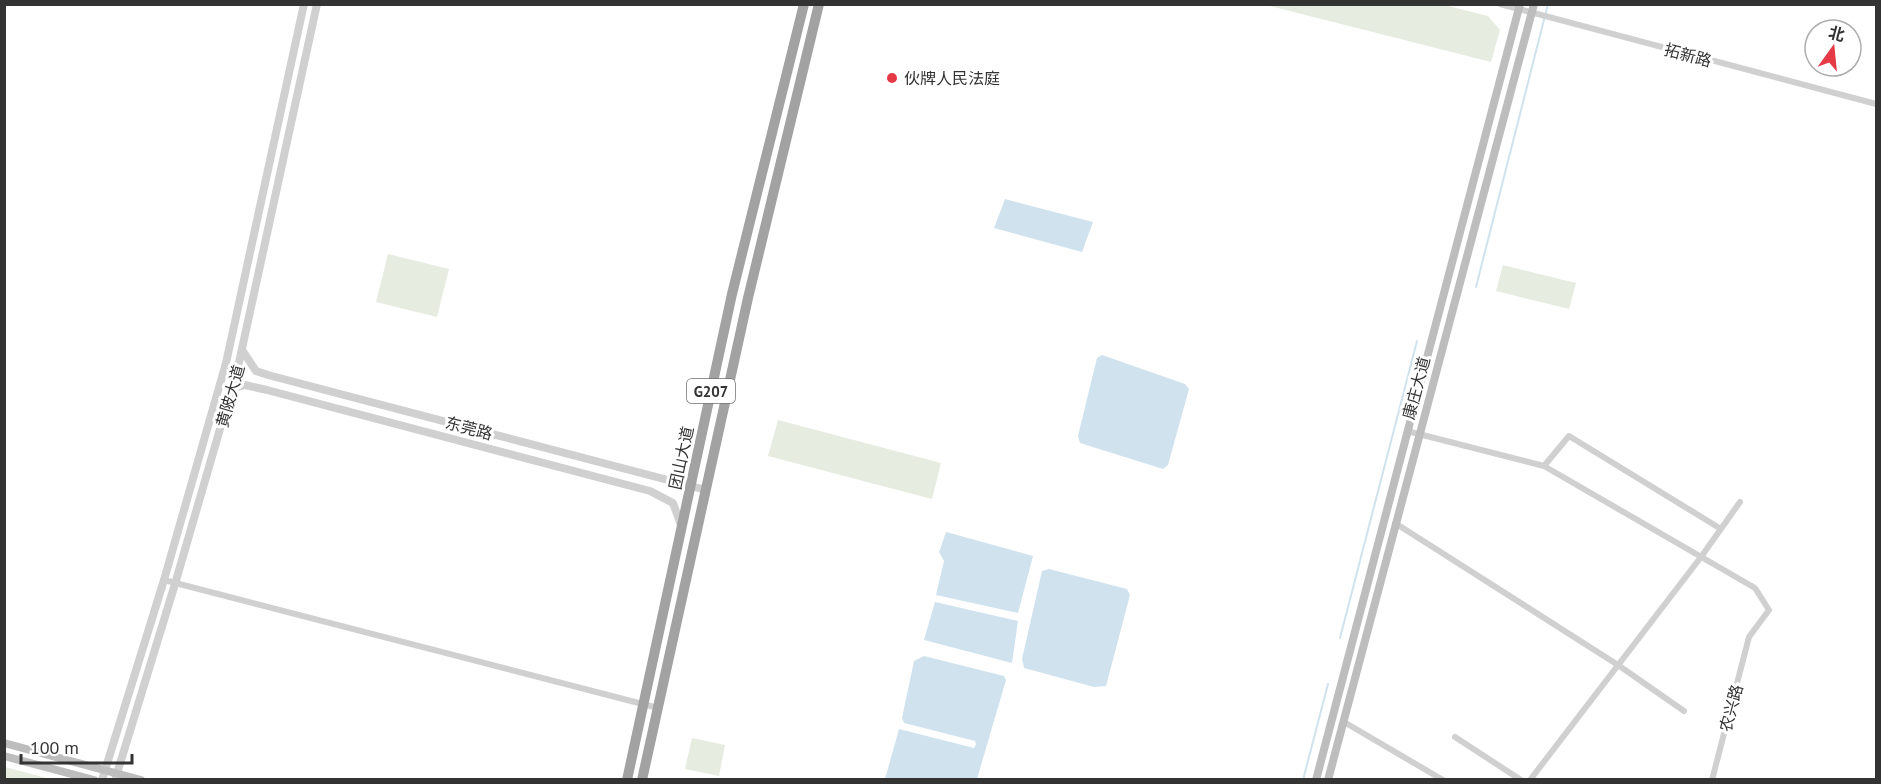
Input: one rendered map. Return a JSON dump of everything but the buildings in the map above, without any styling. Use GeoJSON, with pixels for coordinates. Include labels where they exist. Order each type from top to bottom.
{"type":"FeatureCollection","features":[{"type":"Feature","properties":{"kind":"highway","name":"团山大道"},"geometry":{"type":"LineString","coordinates":[[627,780],[732,294],[804,4]]}},
{"type":"Feature","properties":{"kind":"highway","name":"团山大道"},"geometry":{"type":"LineString","coordinates":[[642,780],[748,298],[819,4]]}},
{"type":"Feature","properties":{"kind":"main road","name":"康庄大道"},"geometry":{"type":"LineString","coordinates":[[1316,780],[1519,7]]}},
{"type":"Feature","properties":{"kind":"main road","name":"康庄大道"},"geometry":{"type":"LineString","coordinates":[[1328,780],[1533,9]]}},
{"type":"Feature","properties":{"kind":"main road"},"geometry":{"type":"LineString","coordinates":[[4,743],[105,770],[115,776],[141,780]]}},
{"type":"Feature","properties":{"kind":"main road"},"geometry":{"type":"LineString","coordinates":[[4,756],[94,780]]}},
{"type":"Feature","properties":{"kind":"street","name":"黄陂大道"},"geometry":{"type":"LineString","coordinates":[[102,780],[164,580],[226,363],[304,4]]}},
{"type":"Feature","properties":{"kind":"street","name":"黄陂大道"},"geometry":{"type":"LineString","coordinates":[[115,776],[175,584],[242,351],[317,4]]}},
{"type":"Feature","properties":{"kind":"street","name":"拓新路"},"geometry":{"type":"LineString","coordinates":[[1500,4],[1533,9],[1876,104]]}},
{"type":"Feature","properties":{"kind":"street","name":"东莞路"},"geometry":{"type":"LineString","coordinates":[[242,351],[256,371],[268,375],[706,490]]}},
{"type":"Feature","properties":{"kind":"street","name":"东莞路"},"geometry":{"type":"LineString","coordinates":[[232,388],[245,385],[267,390],[650,491],[673,503],[682,526]]}},
{"type":"Feature","properties":{"kind":"street"},"geometry":{"type":"LineString","coordinates":[[1407,431],[1544,466],[1701,557]]}},
{"type":"Feature","properties":{"kind":"street"},"geometry":{"type":"LineString","coordinates":[[1544,466],[1569,436],[1721,529]]}},
{"type":"Feature","properties":{"kind":"street"},"geometry":{"type":"LineString","coordinates":[[1530,780],[1701,557],[1740,502]]}},
{"type":"Feature","properties":{"kind":"street"},"geometry":{"type":"LineString","coordinates":[[1395,523],[1618,665],[1684,711]]}},
{"type":"Feature","properties":{"kind":"street","name":"农兴路"},"geometry":{"type":"LineString","coordinates":[[1701,557],[1755,588],[1769,610],[1749,637],[1712,780]]}},
{"type":"Feature","properties":{"kind":"street"},"geometry":{"type":"LineString","coordinates":[[164,580],[658,708]]}},
{"type":"Feature","properties":{"kind":"street"},"geometry":{"type":"LineString","coordinates":[[1344,722],[1443,780]]}},
{"type":"Feature","properties":{"kind":"street"},"geometry":{"type":"LineString","coordinates":[[1455,737],[1521,780]]}},
{"type":"Feature","properties":{"kind":"shaded area"},"geometry":{"type":"Polygon","coordinates":[[[1266,5],[1444,5],[1488,16],[1500,30],[1491,62],[1266,5]]]}},
{"type":"Feature","properties":{"kind":"shaded area"},"geometry":{"type":"Polygon","coordinates":[[[388,254],[449,269],[437,317],[376,302],[388,254]]]}},
{"type":"Feature","properties":{"kind":"shaded area"},"geometry":{"type":"Polygon","coordinates":[[[1503,265],[1576,283],[1569,309],[1496,291],[1503,265]]]}},
{"type":"Feature","properties":{"kind":"shaded area"},"geometry":{"type":"Polygon","coordinates":[[[778,420],[941,463],[932,499],[768,456],[778,420]]]}},
{"type":"Feature","properties":{"kind":"shaded area"},"geometry":{"type":"Polygon","coordinates":[[[692,738],[725,745],[719,776],[685,769],[692,738]]]}},
{"type":"Feature","properties":{"kind":"shaded area"},"geometry":{"type":"Polygon","coordinates":[[[5,767],[50,779],[5,779],[5,767]]]}},
{"type":"Feature","properties":{"kind":"water"},"geometry":{"type":"Polygon","coordinates":[[[1005,199],[1093,222],[1082,252],[994,228],[1005,199]]]}},
{"type":"Feature","properties":{"kind":"water"},"geometry":{"type":"Polygon","coordinates":[[[1102,355],[1185,384],[1189,389],[1168,465],[1163,469],[1080,443],[1078,436],[1097,358],[1102,355]]]}},
{"type":"Feature","properties":{"kind":"water"},"geometry":{"type":"Polygon","coordinates":[[[946,532],[1033,556],[1018,613],[936,595],[944,561],[939,552],[946,532]]]}},
{"type":"Feature","properties":{"kind":"water"},"geometry":{"type":"Polygon","coordinates":[[[1049,569],[1127,589],[1130,595],[1106,686],[1094,687],[1024,668],[1022,659],[1042,571],[1049,569]]]}},
{"type":"Feature","properties":{"kind":"water"},"geometry":{"type":"Polygon","coordinates":[[[935,602],[1018,621],[1012,663],[924,640],[935,602]]]}},
{"type":"Feature","properties":{"kind":"water"},"geometry":{"type":"Polygon","coordinates":[[[924,656],[1004,676],[1006,680],[977,779],[885,779],[899,729],[974,748],[976,744],[975,741],[904,723],[902,718],[914,661],[924,656]]]}},
{"type":"Feature","properties":{"kind":"waterway"},"geometry":{"type":"LineString","coordinates":[[1476,287],[1548,4]]}},
{"type":"Feature","properties":{"kind":"waterway"},"geometry":{"type":"LineString","coordinates":[[1340,638],[1417,341]]}},
{"type":"Feature","properties":{"kind":"waterway"},"geometry":{"type":"LineString","coordinates":[[1303,780],[1328,684]]}},
{"type":"Feature","properties":{"kind":"place","name":"伙牌人民法庭"},"geometry":{"type":"Point","coordinates":[892,78]}}]}
